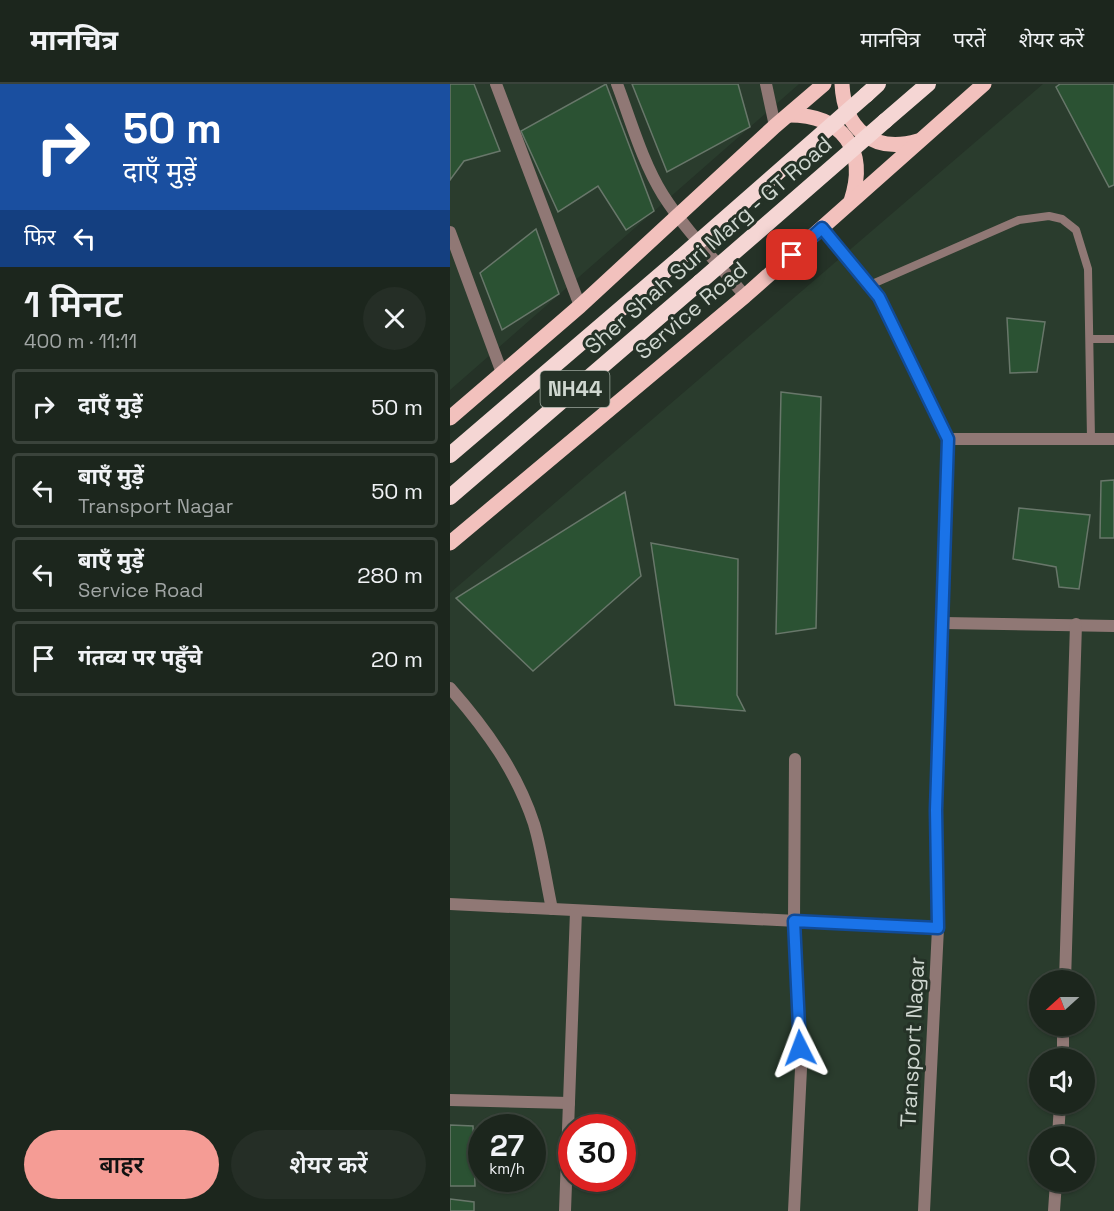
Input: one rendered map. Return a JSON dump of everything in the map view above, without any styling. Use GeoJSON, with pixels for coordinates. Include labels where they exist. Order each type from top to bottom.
{"type":"FeatureCollection","features":[{"type":"Feature","properties":{"kind":"highway","name":"Sher Shah Suri Marg - GT Road"},"geometry":{"type":"LineString","coordinates":[[450,497],[928,84]]}},
{"type":"Feature","properties":{"kind":"highway","name":"Sher Shah Suri Marg - GT Road"},"geometry":{"type":"LineString","coordinates":[[450,455],[680,258],[872,89]]}},
{"type":"Feature","properties":{"kind":"main road"},"geometry":{"type":"LineString","coordinates":[[450,418],[580,306],[775,126],[824,84]]}},
{"type":"Feature","properties":{"kind":"main road"},"geometry":{"type":"LineString","coordinates":[[842,84],[843,103],[851,121],[864,135],[882,144],[902,145],[921,140]]}},
{"type":"Feature","properties":{"kind":"main road","name":"Service Road"},"geometry":{"type":"LineString","coordinates":[[450,543],[745,296],[984,84]]}},
{"type":"Feature","properties":{"kind":"main road"},"geometry":{"type":"LineString","coordinates":[[789,115],[811,115],[831,124],[847,139],[856,159],[858,181],[851,202]]}},
{"type":"Feature","properties":{"kind":"street"},"geometry":{"type":"LineString","coordinates":[[496,84],[580,306]]}},
{"type":"Feature","properties":{"kind":"street"},"geometry":{"type":"LineString","coordinates":[[617,84],[648,168],[678,217],[745,296]]}},
{"type":"Feature","properties":{"kind":"street"},"geometry":{"type":"LineString","coordinates":[[766,84],[775,126]]}},
{"type":"Feature","properties":{"kind":"street","name":"Transport Nagar"},"geometry":{"type":"LineString","coordinates":[[822,228],[879,297],[948,439],[936,810],[938,928],[924,1211]]}},
{"type":"Feature","properties":{"kind":"street"},"geometry":{"type":"LineString","coordinates":[[450,232],[502,373]]}},
{"type":"Feature","properties":{"kind":"street"},"geometry":{"type":"LineString","coordinates":[[948,439],[1114,438]]}},
{"type":"Feature","properties":{"kind":"street"},"geometry":{"type":"LineString","coordinates":[[943,623],[1114,626]]}},
{"type":"Feature","properties":{"kind":"street"},"geometry":{"type":"LineString","coordinates":[[1065,970],[1076,624]]}},
{"type":"Feature","properties":{"kind":"street"},"geometry":{"type":"LineString","coordinates":[[450,688],[490,737],[519,787],[535,827],[552,909]]}},
{"type":"Feature","properties":{"kind":"street"},"geometry":{"type":"LineString","coordinates":[[794,1211],[801,1069],[794,921],[795,759]]}},
{"type":"Feature","properties":{"kind":"street"},"geometry":{"type":"LineString","coordinates":[[450,904],[938,928]]}},
{"type":"Feature","properties":{"kind":"street"},"geometry":{"type":"LineString","coordinates":[[565,1211],[576,911]]}},
{"type":"Feature","properties":{"kind":"street"},"geometry":{"type":"LineString","coordinates":[[450,1100],[569,1103]]}},
{"type":"Feature","properties":{"kind":"street"},"geometry":{"type":"LineString","coordinates":[[1054,1211],[1055,1192]]}},
{"type":"Feature","properties":{"kind":"lane"},"geometry":{"type":"LineString","coordinates":[[870,285],[1019,220],[1049,216],[1062,219],[1076,230],[1088,270],[1092,439]]}},
{"type":"Feature","properties":{"kind":"lane"},"geometry":{"type":"LineString","coordinates":[[1090,339],[1114,339]]}},
{"type":"Feature","properties":{"kind":"shaded area"},"geometry":{"type":"Polygon","coordinates":[[[450,84],[799,84],[450,390],[450,84]]]}},
{"type":"Feature","properties":{"kind":"shaded area"},"geometry":{"type":"Polygon","coordinates":[[[1043,84],[1114,84],[1114,1211],[450,1211],[450,593],[1043,84]]]}},
{"type":"Feature","properties":{"kind":"building"},"geometry":{"type":"Polygon","coordinates":[[[450,84],[474,84],[500,151],[464,161],[450,180],[450,84]]]}},
{"type":"Feature","properties":{"kind":"building"},"geometry":{"type":"Polygon","coordinates":[[[606,84],[654,211],[626,230],[598,186],[558,212],[521,131],[606,84]]]}},
{"type":"Feature","properties":{"kind":"building"},"geometry":{"type":"Polygon","coordinates":[[[632,84],[738,84],[750,127],[667,172],[632,84]]]}},
{"type":"Feature","properties":{"kind":"building"},"geometry":{"type":"Polygon","coordinates":[[[1060,84],[1114,84],[1114,185],[1109,187],[1056,87],[1060,84]]]}},
{"type":"Feature","properties":{"kind":"building"},"geometry":{"type":"Polygon","coordinates":[[[536,229],[559,294],[502,330],[480,273],[536,229]]]}},
{"type":"Feature","properties":{"kind":"building"},"geometry":{"type":"Polygon","coordinates":[[[1007,318],[1045,322],[1037,372],[1010,373],[1007,318]]]}},
{"type":"Feature","properties":{"kind":"building"},"geometry":{"type":"Polygon","coordinates":[[[781,392],[821,397],[816,628],[776,634],[781,392]]]}},
{"type":"Feature","properties":{"kind":"building"},"geometry":{"type":"Polygon","coordinates":[[[1114,480],[1114,538],[1100,538],[1101,481],[1114,480]]]}},
{"type":"Feature","properties":{"kind":"building"},"geometry":{"type":"Polygon","coordinates":[[[625,492],[641,576],[533,671],[456,598],[625,492]]]}},
{"type":"Feature","properties":{"kind":"building"},"geometry":{"type":"Polygon","coordinates":[[[1019,508],[1090,515],[1079,589],[1059,587],[1056,567],[1013,559],[1019,508]]]}},
{"type":"Feature","properties":{"kind":"building"},"geometry":{"type":"Polygon","coordinates":[[[651,543],[738,559],[737,695],[745,711],[675,705],[651,543]]]}},
{"type":"Feature","properties":{"kind":"building"},"geometry":{"type":"Polygon","coordinates":[[[450,1125],[468,1126],[468,1186],[450,1186],[450,1125]]]}},
{"type":"Feature","properties":{"kind":"building"},"geometry":{"type":"Polygon","coordinates":[[[450,1199],[474,1202],[474,1211],[450,1211],[450,1199]]]}},
{"type":"Feature","properties":{"kind":"route"},"geometry":{"type":"LineString","coordinates":[[792,255],[822,228],[879,297],[948,439],[936,810],[938,928],[794,921],[800,1048]]}}]}
